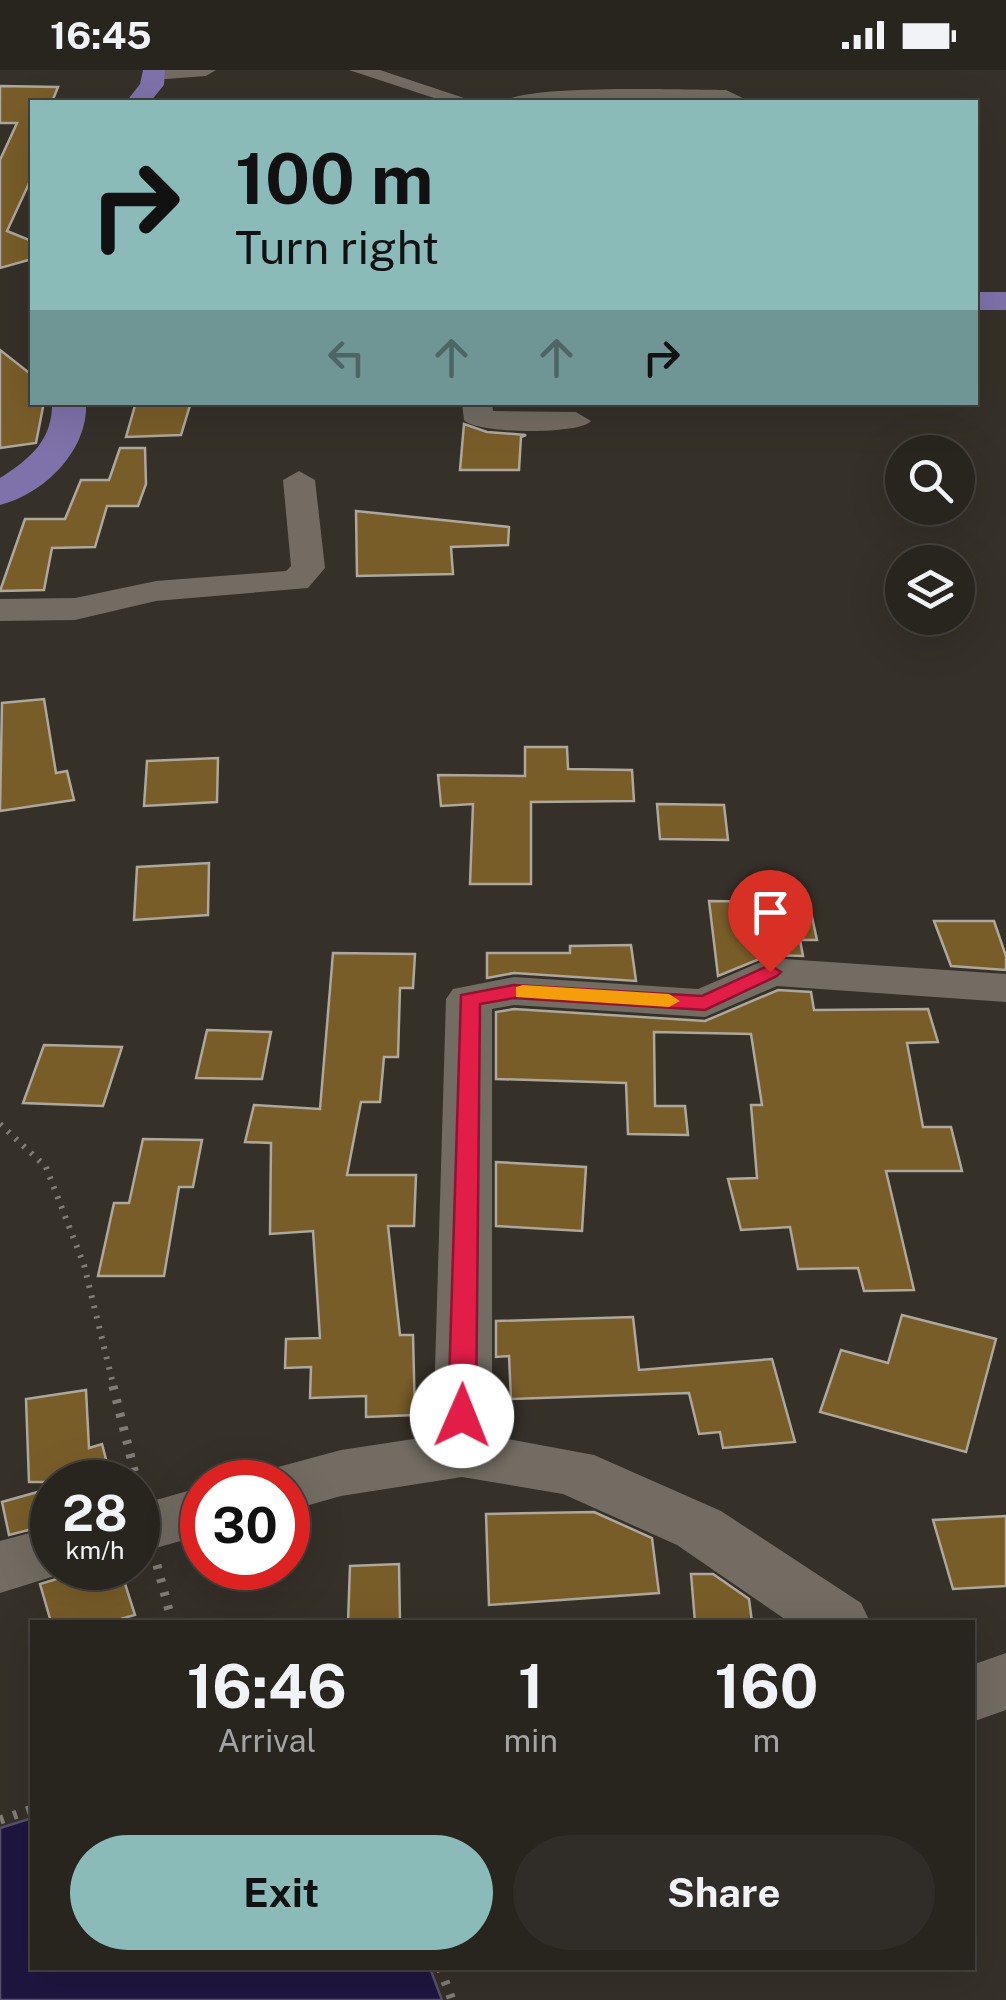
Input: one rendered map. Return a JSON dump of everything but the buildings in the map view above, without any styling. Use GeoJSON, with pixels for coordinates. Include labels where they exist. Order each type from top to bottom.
{"type":"FeatureCollection","features":[{"type":"Feature","properties":{"kind":"main road"},"geometry":{"type":"LineString","coordinates":[[140,100],[152,85],[154,72]]}},
{"type":"Feature","properties":{"kind":"main road"},"geometry":{"type":"LineString","coordinates":[[978,301],[1006,301]]}},
{"type":"Feature","properties":{"kind":"main road"},"geometry":{"type":"LineString","coordinates":[[0,494],[52,458],[71,413],[70,405]]}},
{"type":"Feature","properties":{"kind":"street"},"geometry":{"type":"LineString","coordinates":[[154,72],[206,70]]}},
{"type":"Feature","properties":{"kind":"street"},"geometry":{"type":"LineString","coordinates":[[358,70],[459,100]]}},
{"type":"Feature","properties":{"kind":"street"},"geometry":{"type":"LineString","coordinates":[[529,100],[726,96],[736,100]]}},
{"type":"Feature","properties":{"kind":"street"},"geometry":{"type":"LineString","coordinates":[[477,405],[479,420],[576,421]]}},
{"type":"Feature","properties":{"kind":"street"},"geometry":{"type":"LineString","coordinates":[[0,610],[75,609],[156,592],[296,580],[308,568],[300,480]]}},
{"type":"Feature","properties":{"kind":"street"},"geometry":{"type":"LineString","coordinates":[[462,1454],[468,1000],[514,992],[705,1003],[770,972],[1006,988]]}},
{"type":"Feature","properties":{"kind":"street"},"geometry":{"type":"LineString","coordinates":[[310,1481],[462,1454],[574,1472],[682,1520],[835,1620]]}},
{"type":"Feature","properties":{"kind":"street"},"geometry":{"type":"LineString","coordinates":[[0,1567],[30,1558]]}},
{"type":"Feature","properties":{"kind":"street"},"geometry":{"type":"LineString","coordinates":[[975,1695],[1006,1680]]}},
{"type":"Feature","properties":{"kind":"street"},"geometry":{"type":"LineString","coordinates":[[975,1697],[1006,1710]]}},
{"type":"Feature","properties":{"kind":"path"},"geometry":{"type":"LineString","coordinates":[[0,1124],[46,1167],[84,1265],[141,1460]]}},
{"type":"Feature","properties":{"kind":"path"},"geometry":{"type":"LineString","coordinates":[[160,1540],[172,1620]]}},
{"type":"Feature","properties":{"kind":"path"},"geometry":{"type":"LineString","coordinates":[[0,1820],[30,1810]]}},
{"type":"Feature","properties":{"kind":"path"},"geometry":{"type":"LineString","coordinates":[[441,1970],[452,2000]]}},
{"type":"Feature","properties":{"kind":"shaded area"},"geometry":{"type":"Polygon","coordinates":[[[30,1819],[30,1970],[431,1970],[442,2000],[0,2000],[0,1828],[30,1819]]]}},
{"type":"Feature","properties":{"kind":"slow traffic"},"geometry":{"type":"LineString","coordinates":[[523,992],[669,1001]]}},
{"type":"Feature","properties":{"kind":"route"},"geometry":{"type":"LineString","coordinates":[[462,1416],[468,1000],[514,992],[705,1003],[770,972]]}}]}
